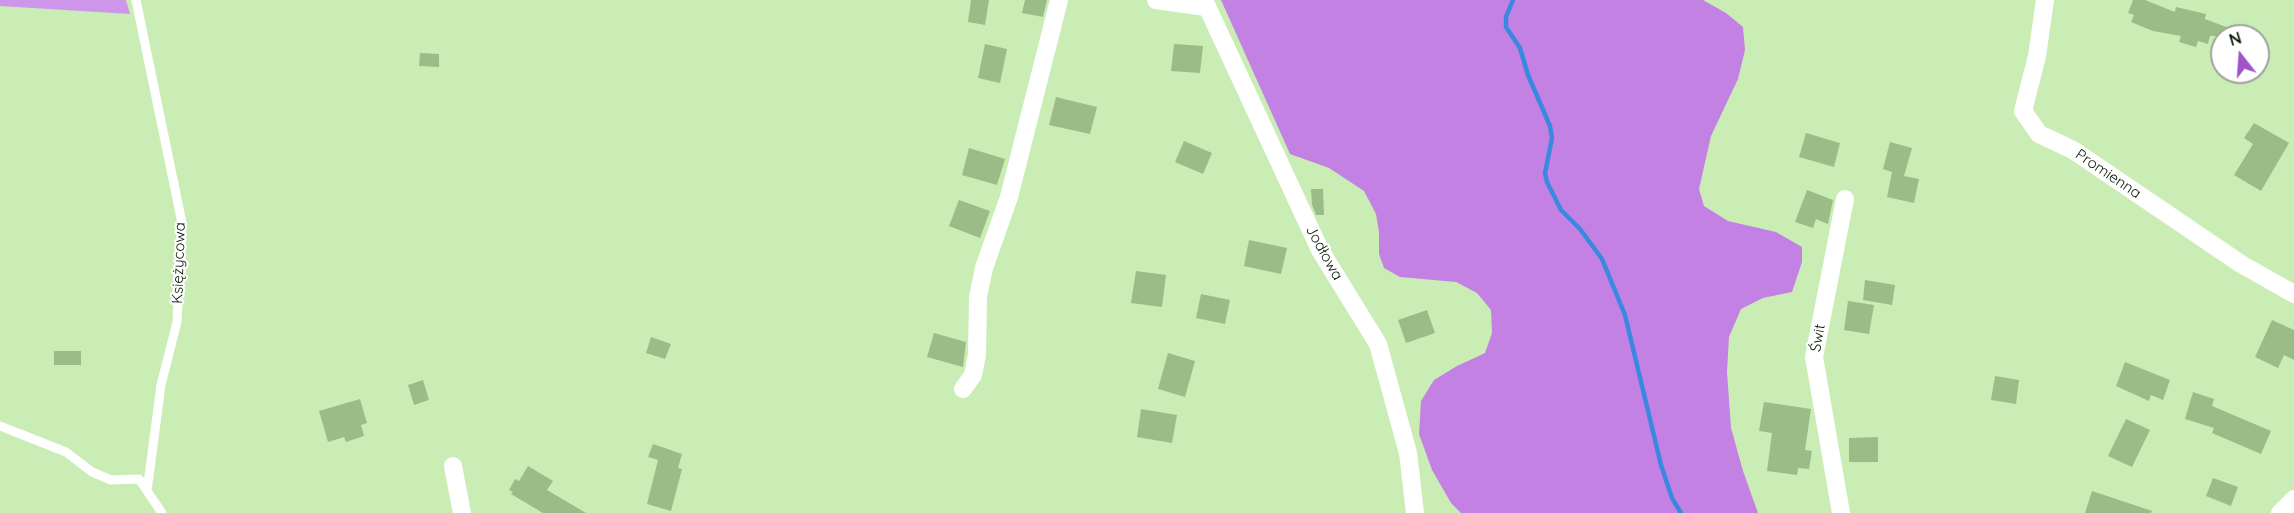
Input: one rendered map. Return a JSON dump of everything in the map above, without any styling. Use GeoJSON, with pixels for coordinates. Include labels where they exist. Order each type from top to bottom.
{"type":"FeatureCollection","features":[{"type":"Feature","properties":{"kind":"street"},"geometry":{"type":"LineString","coordinates":[[963,389],[973,375],[977,355],[978,297],[984,268],[1009,197],[1059,0]]}},
{"type":"Feature","properties":{"kind":"street"},"geometry":{"type":"LineString","coordinates":[[1156,0],[1205,4]]}},
{"type":"Feature","properties":{"kind":"street","name":"Promienna"},"geometry":{"type":"LineString","coordinates":[[2046,0],[2037,56],[2023,111],[2039,134],[2073,150],[2241,264],[2294,294]]}},
{"type":"Feature","properties":{"kind":"street","name":"Jodłowa"},"geometry":{"type":"LineString","coordinates":[[1205,4],[1320,250],[1378,344],[1408,453],[1415,513]]}},
{"type":"Feature","properties":{"kind":"street","name":"Świt"},"geometry":{"type":"LineString","coordinates":[[1841,513],[1814,357],[1845,200]]}},
{"type":"Feature","properties":{"kind":"street"},"geometry":{"type":"LineString","coordinates":[[453,466],[462,513]]}},
{"type":"Feature","properties":{"kind":"street"},"geometry":{"type":"LineString","coordinates":[[2280,513],[2294,499]]}},
{"type":"Feature","properties":{"kind":"lane","name":"Księżycowa"},"geometry":{"type":"LineString","coordinates":[[136,0],[182,223],[177,322],[161,385],[147,491]]}},
{"type":"Feature","properties":{"kind":"lane"},"geometry":{"type":"LineString","coordinates":[[0,426],[66,452],[92,472],[111,480],[140,478],[162,513]]}},
{"type":"Feature","properties":{"kind":"shaded area"},"geometry":{"type":"Polygon","coordinates":[[[0,0],[126,0],[130,14],[0,6],[0,0]]]}},
{"type":"Feature","properties":{"kind":"shaded area"},"geometry":{"type":"Polygon","coordinates":[[[1221,0],[1703,0],[1726,13],[1743,27],[1745,50],[1738,79],[1711,136],[1699,189],[1704,206],[1728,221],[1776,232],[1802,247],[1802,262],[1792,292],[1763,298],[1741,309],[1729,337],[1727,372],[1731,428],[1758,513],[1461,513],[1451,503],[1432,470],[1419,434],[1421,401],[1434,380],[1485,353],[1492,333],[1491,310],[1477,293],[1456,282],[1400,277],[1384,268],[1379,254],[1376,214],[1364,191],[1329,168],[1290,154],[1221,0]]]}},
{"type":"Feature","properties":{"kind":"building"},"geometry":{"type":"Polygon","coordinates":[[[971,0],[989,0],[985,25],[968,22],[971,0]]]}},
{"type":"Feature","properties":{"kind":"building"},"geometry":{"type":"Polygon","coordinates":[[[1025,0],[1047,0],[1043,17],[1022,13],[1025,0]]]}},
{"type":"Feature","properties":{"kind":"building"},"geometry":{"type":"Polygon","coordinates":[[[2133,0],[2145,0],[2175,12],[2176,7],[2206,14],[2205,19],[2218,24],[2210,24],[2208,44],[2198,41],[2196,47],[2179,42],[2181,36],[2153,31],[2131,22],[2134,15],[2128,13],[2133,0]]]}},
{"type":"Feature","properties":{"kind":"building"},"geometry":{"type":"Polygon","coordinates":[[[985,44],[1007,49],[1000,83],[978,78],[985,44]]]}},
{"type":"Feature","properties":{"kind":"building"},"geometry":{"type":"Polygon","coordinates":[[[1174,44],[1203,46],[1200,73],[1171,71],[1174,44]]]}},
{"type":"Feature","properties":{"kind":"building"},"geometry":{"type":"Polygon","coordinates":[[[420,53],[439,54],[439,67],[419,66],[420,53]]]}},
{"type":"Feature","properties":{"kind":"building"},"geometry":{"type":"Polygon","coordinates":[[[1056,97],[1097,107],[1090,134],[1049,125],[1056,97]]]}},
{"type":"Feature","properties":{"kind":"building"},"geometry":{"type":"Polygon","coordinates":[[[2254,123],[2289,143],[2261,191],[2234,175],[2253,144],[2244,138],[2254,123]]]}},
{"type":"Feature","properties":{"kind":"building"},"geometry":{"type":"Polygon","coordinates":[[[1806,133],[1840,143],[1834,167],[1799,157],[1806,133]]]}},
{"type":"Feature","properties":{"kind":"building"},"geometry":{"type":"Polygon","coordinates":[[[1184,141],[1212,153],[1203,174],[1175,162],[1184,141]]]}},
{"type":"Feature","properties":{"kind":"building"},"geometry":{"type":"Polygon","coordinates":[[[1890,142],[1912,148],[1904,176],[1919,179],[1914,203],[1887,197],[1892,172],[1883,169],[1890,142]]]}},
{"type":"Feature","properties":{"kind":"building"},"geometry":{"type":"Polygon","coordinates":[[[969,148],[1005,159],[997,185],[962,175],[969,148]]]}},
{"type":"Feature","properties":{"kind":"building"},"geometry":{"type":"Polygon","coordinates":[[[1311,189],[1323,189],[1324,215],[1316,215],[1312,205],[1311,189]]]}},
{"type":"Feature","properties":{"kind":"building"},"geometry":{"type":"Polygon","coordinates":[[[1807,190],[1833,200],[1828,224],[1816,219],[1813,228],[1795,222],[1807,190]]]}},
{"type":"Feature","properties":{"kind":"building"},"geometry":{"type":"Polygon","coordinates":[[[959,200],[990,211],[980,238],[949,226],[959,200]]]}},
{"type":"Feature","properties":{"kind":"building"},"geometry":{"type":"Polygon","coordinates":[[[1249,240],[1287,248],[1281,274],[1244,266],[1249,240]]]}},
{"type":"Feature","properties":{"kind":"building"},"geometry":{"type":"Polygon","coordinates":[[[1136,271],[1166,275],[1162,307],[1131,303],[1136,271]]]}},
{"type":"Feature","properties":{"kind":"building"},"geometry":{"type":"Polygon","coordinates":[[[1865,280],[1895,285],[1892,305],[1863,300],[1865,280]]]}},
{"type":"Feature","properties":{"kind":"building"},"geometry":{"type":"Polygon","coordinates":[[[1201,294],[1230,300],[1225,324],[1196,318],[1201,294]]]}},
{"type":"Feature","properties":{"kind":"building"},"geometry":{"type":"Polygon","coordinates":[[[1848,301],[1874,305],[1869,334],[1844,330],[1848,301]]]}},
{"type":"Feature","properties":{"kind":"building"},"geometry":{"type":"Polygon","coordinates":[[[1427,310],[1435,333],[1406,343],[1398,320],[1427,310]]]}},
{"type":"Feature","properties":{"kind":"building"},"geometry":{"type":"Polygon","coordinates":[[[2272,320],[2294,330],[2294,360],[2284,355],[2278,368],[2255,357],[2272,320]]]}},
{"type":"Feature","properties":{"kind":"building"},"geometry":{"type":"Polygon","coordinates":[[[934,333],[966,342],[963,367],[927,357],[934,333]]]}},
{"type":"Feature","properties":{"kind":"building"},"geometry":{"type":"Polygon","coordinates":[[[651,337],[671,344],[665,359],[646,353],[651,337]]]}},
{"type":"Feature","properties":{"kind":"building"},"geometry":{"type":"Polygon","coordinates":[[[54,351],[81,351],[81,365],[54,365],[54,351]]]}},
{"type":"Feature","properties":{"kind":"building"},"geometry":{"type":"Polygon","coordinates":[[[1168,353],[1195,361],[1185,397],[1158,389],[1168,353]]]}},
{"type":"Feature","properties":{"kind":"building"},"geometry":{"type":"Polygon","coordinates":[[[2125,362],[2170,380],[2163,400],[2151,395],[2149,401],[2116,386],[2125,362]]]}},
{"type":"Feature","properties":{"kind":"building"},"geometry":{"type":"Polygon","coordinates":[[[1995,376],[2019,380],[2016,404],[1991,400],[1995,376]]]}},
{"type":"Feature","properties":{"kind":"building"},"geometry":{"type":"Polygon","coordinates":[[[423,380],[429,400],[414,405],[408,385],[423,380]]]}},
{"type":"Feature","properties":{"kind":"building"},"geometry":{"type":"Polygon","coordinates":[[[2193,392],[2214,399],[2212,406],[2271,431],[2261,454],[2212,433],[2214,428],[2185,419],[2193,392]]]}},
{"type":"Feature","properties":{"kind":"building"},"geometry":{"type":"Polygon","coordinates":[[[360,399],[367,423],[361,425],[364,436],[346,442],[344,437],[328,442],[319,411],[360,399]]]}},
{"type":"Feature","properties":{"kind":"building"},"geometry":{"type":"Polygon","coordinates":[[[1764,402],[1811,409],[1805,450],[1812,451],[1809,469],[1798,468],[1797,475],[1767,471],[1772,433],[1759,431],[1764,402]]]}},
{"type":"Feature","properties":{"kind":"building"},"geometry":{"type":"Polygon","coordinates":[[[1141,409],[1177,415],[1172,443],[1137,437],[1141,409]]]}},
{"type":"Feature","properties":{"kind":"building"},"geometry":{"type":"Polygon","coordinates":[[[2126,419],[2150,430],[2132,467],[2108,456],[2126,419]]]}},
{"type":"Feature","properties":{"kind":"building"},"geometry":{"type":"Polygon","coordinates":[[[1878,437],[1878,462],[1849,462],[1849,438],[1878,437]]]}},
{"type":"Feature","properties":{"kind":"building"},"geometry":{"type":"Polygon","coordinates":[[[653,444],[682,454],[678,468],[682,469],[671,511],[647,504],[658,460],[648,457],[653,444]]]}},
{"type":"Feature","properties":{"kind":"building"},"geometry":{"type":"Polygon","coordinates":[[[528,466],[553,481],[547,490],[586,513],[543,513],[511,494],[513,492],[509,490],[515,479],[519,481],[528,466]]]}},
{"type":"Feature","properties":{"kind":"building"},"geometry":{"type":"Polygon","coordinates":[[[2213,478],[2238,487],[2231,506],[2206,496],[2213,478]]]}},
{"type":"Feature","properties":{"kind":"building"},"geometry":{"type":"Polygon","coordinates":[[[2092,491],[2152,511],[2151,513],[2085,513],[2092,491]]]}},
{"type":"Feature","properties":{"kind":"waterway"},"geometry":{"type":"LineString","coordinates":[[1513,0],[1506,17],[1506,27],[1520,48],[1528,75],[1550,126],[1552,138],[1545,173],[1547,182],[1561,210],[1580,229],[1602,259],[1625,315],[1661,465],[1672,498],[1681,513]]}}]}
